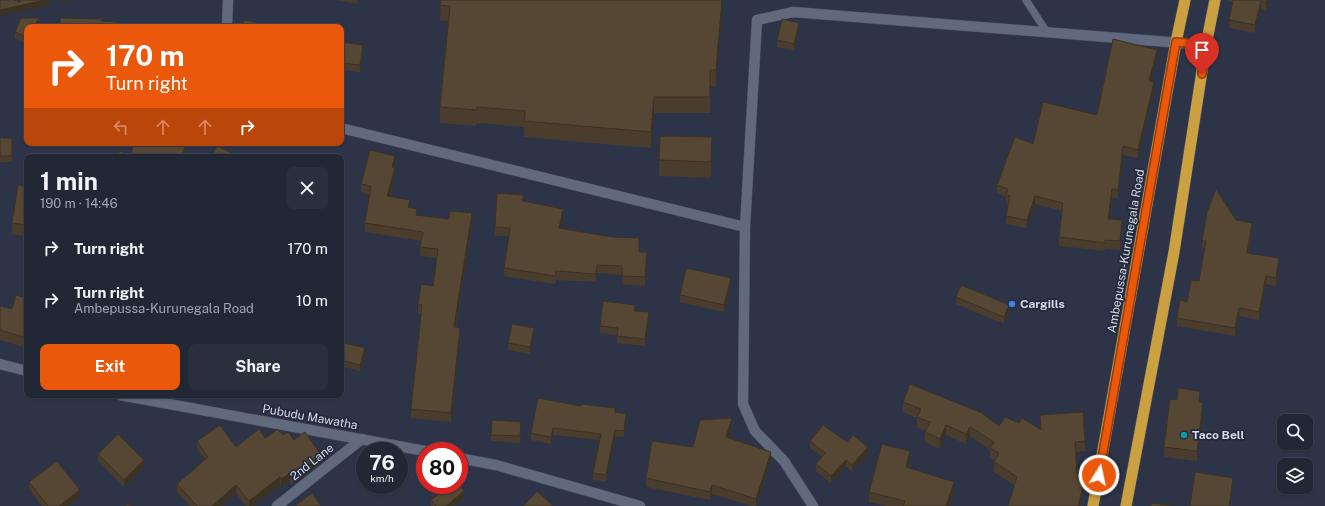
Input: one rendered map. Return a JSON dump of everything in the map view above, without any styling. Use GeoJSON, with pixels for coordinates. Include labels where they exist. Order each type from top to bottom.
{"type":"FeatureCollection","features":[{"type":"Feature","properties":{"kind":"highway","name":"Ambepussa-Kurunegala Road"},"geometry":{"type":"LineString","coordinates":[[1093,506],[1176,42],[1185,0]]}},
{"type":"Feature","properties":{"kind":"highway"},"geometry":{"type":"LineString","coordinates":[[1126,506],[1174,252],[1206,45],[1215,0]]}},
{"type":"Feature","properties":{"kind":"street"},"geometry":{"type":"LineString","coordinates":[[227,24],[228,0]]}},
{"type":"Feature","properties":{"kind":"street"},"geometry":{"type":"LineString","coordinates":[[813,506],[784,461],[754,431],[743,404],[745,227],[757,20],[793,12],[1046,31],[1206,45]]}},
{"type":"Feature","properties":{"kind":"street"},"geometry":{"type":"LineString","coordinates":[[344,129],[745,227]]}},
{"type":"Feature","properties":{"kind":"street"},"geometry":{"type":"LineString","coordinates":[[0,364],[24,370]]}},
{"type":"Feature","properties":{"kind":"street","name":"Pubudu Mawatha"},"geometry":{"type":"LineString","coordinates":[[136,398],[416,449]]}},
{"type":"Feature","properties":{"kind":"street","name":"2nd Lane"},"geometry":{"type":"LineString","coordinates":[[277,506],[362,439]]}},
{"type":"Feature","properties":{"kind":"street"},"geometry":{"type":"LineString","coordinates":[[468,460],[496,465],[636,505]]}},
{"type":"Feature","properties":{"kind":"lane"},"geometry":{"type":"LineString","coordinates":[[1026,0],[1046,31]]}},
{"type":"Feature","properties":{"kind":"building"},"geometry":{"type":"Polygon","coordinates":[[[0,0],[13,0],[20,2],[20,0],[45,0],[0,10],[0,0]]]}},
{"type":"Feature","properties":{"kind":"building"},"geometry":{"type":"Polygon","coordinates":[[[441,0],[722,0],[716,70],[710,70],[710,97],[654,97],[651,132],[524,121],[525,111],[477,107],[476,110],[440,107],[450,6],[440,5],[441,0]]]}},
{"type":"Feature","properties":{"kind":"building"},"geometry":{"type":"Polygon","coordinates":[[[1233,0],[1267,0],[1266,3],[1261,1],[1255,25],[1229,20],[1233,0]]]}},
{"type":"Feature","properties":{"kind":"building"},"geometry":{"type":"Polygon","coordinates":[[[21,18],[39,18],[36,24],[24,24],[24,36],[15,32],[21,18]]]}},
{"type":"Feature","properties":{"kind":"building"},"geometry":{"type":"Polygon","coordinates":[[[60,18],[101,19],[101,21],[118,22],[118,24],[60,24],[60,18]]]}},
{"type":"Feature","properties":{"kind":"building"},"geometry":{"type":"Polygon","coordinates":[[[782,19],[799,23],[794,44],[777,40],[782,19]]]}},
{"type":"Feature","properties":{"kind":"building"},"geometry":{"type":"Polygon","coordinates":[[[244,20],[264,24],[243,24],[244,20]]]}},
{"type":"Feature","properties":{"kind":"building"},"geometry":{"type":"Polygon","coordinates":[[[1113,39],[1157,50],[1149,81],[1154,82],[1138,150],[1123,146],[1118,190],[1112,189],[1108,219],[1122,220],[1120,241],[1105,240],[1105,243],[1059,237],[1063,203],[1035,196],[1027,220],[1006,216],[1010,196],[1006,195],[1008,189],[997,185],[1015,137],[1033,144],[1043,102],[1097,115],[1113,39]]]}},
{"type":"Feature","properties":{"kind":"building"},"geometry":{"type":"Polygon","coordinates":[[[344,42],[363,45],[360,65],[344,63],[344,42]]]}},
{"type":"Feature","properties":{"kind":"building"},"geometry":{"type":"Polygon","coordinates":[[[660,136],[712,137],[711,162],[659,160],[660,136]]]}},
{"type":"Feature","properties":{"kind":"building"},"geometry":{"type":"Polygon","coordinates":[[[0,138],[12,138],[12,156],[0,156],[0,138]]]}},
{"type":"Feature","properties":{"kind":"building"},"geometry":{"type":"Polygon","coordinates":[[[133,146],[185,146],[183,154],[131,154],[133,146]]]}},
{"type":"Feature","properties":{"kind":"building"},"geometry":{"type":"Polygon","coordinates":[[[217,146],[234,154],[213,154],[217,146]]]}},
{"type":"Feature","properties":{"kind":"building"},"geometry":{"type":"Polygon","coordinates":[[[370,150],[395,156],[392,167],[395,168],[387,196],[410,200],[408,207],[417,209],[416,215],[449,219],[450,211],[472,213],[454,327],[460,328],[451,413],[411,409],[422,305],[418,304],[421,284],[433,286],[438,249],[420,247],[423,232],[365,223],[371,186],[361,184],[370,150]]]}},
{"type":"Feature","properties":{"kind":"building"},"geometry":{"type":"Polygon","coordinates":[[[119,151],[131,154],[118,154],[119,151]]]}},
{"type":"Feature","properties":{"kind":"building"},"geometry":{"type":"Polygon","coordinates":[[[18,185],[24,186],[24,225],[12,223],[18,185]]]}},
{"type":"Feature","properties":{"kind":"building"},"geometry":{"type":"Polygon","coordinates":[[[1216,189],[1236,220],[1252,223],[1247,253],[1279,258],[1276,278],[1266,276],[1259,312],[1239,308],[1235,328],[1177,318],[1180,300],[1187,302],[1191,280],[1199,281],[1206,241],[1202,241],[1207,212],[1216,189]]]}},
{"type":"Feature","properties":{"kind":"building"},"geometry":{"type":"Polygon","coordinates":[[[497,193],[523,195],[523,201],[563,209],[559,228],[612,237],[639,238],[639,252],[647,252],[645,277],[622,276],[622,266],[597,265],[596,274],[556,271],[555,276],[504,268],[510,228],[495,227],[497,193]]]}},
{"type":"Feature","properties":{"kind":"building"},"geometry":{"type":"Polygon","coordinates":[[[686,268],[731,278],[724,305],[680,295],[686,268]]]}},
{"type":"Feature","properties":{"kind":"building"},"geometry":{"type":"Polygon","coordinates":[[[961,285],[1009,305],[1004,317],[956,297],[961,285]]]}},
{"type":"Feature","properties":{"kind":"building"},"geometry":{"type":"Polygon","coordinates":[[[16,295],[24,297],[24,337],[0,330],[0,306],[12,309],[16,295]]]}},
{"type":"Feature","properties":{"kind":"building"},"geometry":{"type":"Polygon","coordinates":[[[603,301],[635,305],[634,311],[649,312],[645,339],[617,336],[618,328],[600,326],[603,301]]]}},
{"type":"Feature","properties":{"kind":"building"},"geometry":{"type":"Polygon","coordinates":[[[512,324],[534,328],[530,347],[508,343],[512,324]]]}},
{"type":"Feature","properties":{"kind":"building"},"geometry":{"type":"Polygon","coordinates":[[[344,343],[365,348],[360,365],[344,361],[344,343]]]}},
{"type":"Feature","properties":{"kind":"building"},"geometry":{"type":"Polygon","coordinates":[[[910,384],[982,413],[999,426],[1005,417],[1019,423],[1022,418],[1041,430],[1040,415],[1083,412],[1085,441],[1075,442],[1077,474],[1086,474],[1078,506],[1008,506],[1017,477],[994,462],[999,453],[990,448],[994,442],[970,427],[966,434],[946,425],[940,439],[925,432],[930,422],[917,417],[921,409],[903,402],[910,384]]]}},
{"type":"Feature","properties":{"kind":"building","name":"Taco Bell"},"geometry":{"type":"Polygon","coordinates":[[[1178,388],[1200,391],[1199,402],[1203,403],[1197,451],[1164,447],[1170,399],[1177,400],[1178,388]]]}},
{"type":"Feature","properties":{"kind":"building"},"geometry":{"type":"Polygon","coordinates":[[[538,398],[581,406],[581,404],[615,408],[615,412],[626,414],[624,431],[615,430],[606,475],[593,473],[601,434],[553,428],[551,437],[531,433],[538,398]]]}},
{"type":"Feature","properties":{"kind":"building"},"geometry":{"type":"Polygon","coordinates":[[[732,418],[726,437],[771,452],[756,499],[712,485],[710,492],[646,478],[652,441],[693,447],[700,420],[732,418]]]}},
{"type":"Feature","properties":{"kind":"building"},"geometry":{"type":"Polygon","coordinates":[[[492,420],[521,422],[520,436],[491,435],[492,420]]]}},
{"type":"Feature","properties":{"kind":"building"},"geometry":{"type":"Polygon","coordinates":[[[220,425],[236,447],[259,429],[265,438],[278,429],[283,435],[288,432],[294,440],[305,432],[321,455],[293,477],[290,473],[281,479],[280,477],[249,501],[236,485],[212,506],[197,506],[177,484],[208,457],[197,441],[220,425]]]}},
{"type":"Feature","properties":{"kind":"building"},"geometry":{"type":"Polygon","coordinates":[[[823,425],[847,442],[853,435],[868,447],[852,465],[846,460],[831,476],[816,464],[825,453],[810,441],[823,425]]]}},
{"type":"Feature","properties":{"kind":"building"},"geometry":{"type":"Polygon","coordinates":[[[118,434],[144,460],[124,480],[98,454],[118,434]]]}},
{"type":"Feature","properties":{"kind":"building"},"geometry":{"type":"Polygon","coordinates":[[[882,444],[910,451],[906,467],[954,482],[946,506],[903,506],[905,501],[869,492],[882,444]]]}},
{"type":"Feature","properties":{"kind":"building"},"geometry":{"type":"Polygon","coordinates":[[[57,461],[80,490],[59,506],[48,506],[29,482],[57,461]]]}},
{"type":"Feature","properties":{"kind":"building"},"geometry":{"type":"Polygon","coordinates":[[[1195,472],[1233,478],[1229,506],[1190,506],[1195,472]]]}},
{"type":"Feature","properties":{"kind":"building"},"geometry":{"type":"Polygon","coordinates":[[[537,491],[553,506],[523,506],[537,491]]]}},
{"type":"Feature","properties":{"kind":"building"},"geometry":{"type":"Polygon","coordinates":[[[312,493],[321,506],[296,505],[312,493]]]}},
{"type":"Feature","properties":{"kind":"building"},"geometry":{"type":"Polygon","coordinates":[[[439,494],[460,494],[446,506],[436,506],[431,500],[439,494]]]}},
{"type":"Feature","properties":{"kind":"building"},"geometry":{"type":"Polygon","coordinates":[[[1151,503],[1177,506],[1151,506],[1151,503]]]}},
{"type":"Feature","properties":{"kind":"building"},"geometry":{"type":"Polygon","coordinates":[[[127,504],[135,506],[124,506],[127,504]]]}},
{"type":"Feature","properties":{"kind":"place","name":"Cargills"},"geometry":{"type":"Point","coordinates":[1012,304]}},
{"type":"Feature","properties":{"kind":"place","name":"Taco Bell"},"geometry":{"type":"Point","coordinates":[1184,435]}},
{"type":"Feature","properties":{"kind":"route"},"geometry":{"type":"LineString","coordinates":[[1099,475],[1176,42],[1206,45],[1202,74]]}}]}
